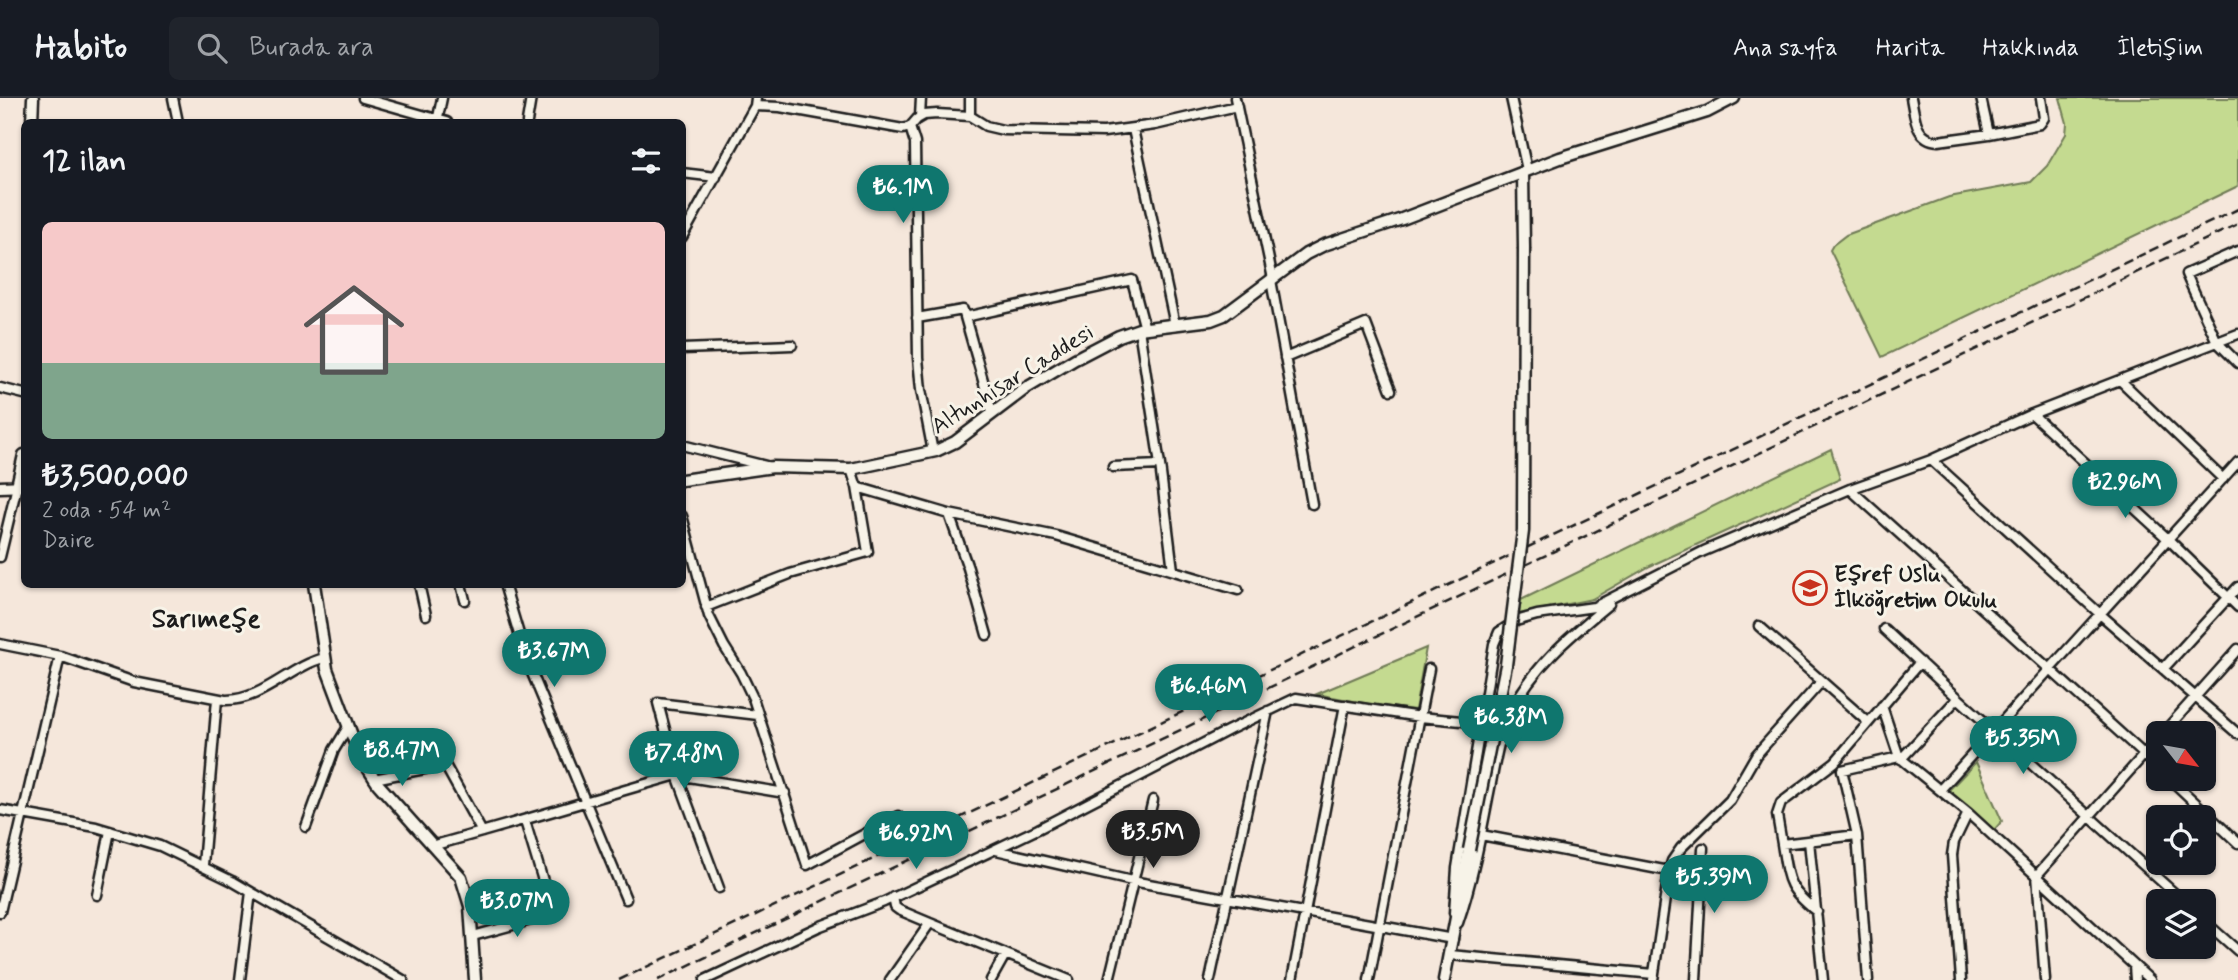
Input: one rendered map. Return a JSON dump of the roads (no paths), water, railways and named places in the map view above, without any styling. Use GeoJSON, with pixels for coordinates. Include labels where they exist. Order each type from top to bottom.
{"type":"FeatureCollection","features":[{"type":"Feature","properties":{"kind":"street"},"geometry":{"type":"LineString","coordinates":[[32,119],[33,98]]}},
{"type":"Feature","properties":{"kind":"street"},"geometry":{"type":"LineString","coordinates":[[173,98],[177,119]]}},
{"type":"Feature","properties":{"kind":"street"},"geometry":{"type":"LineString","coordinates":[[363,98],[431,119]]}},
{"type":"Feature","properties":{"kind":"street"},"geometry":{"type":"LineString","coordinates":[[437,119],[442,98]]}},
{"type":"Feature","properties":{"kind":"street"},"geometry":{"type":"LineString","coordinates":[[528,119],[531,98]]}},
{"type":"Feature","properties":{"kind":"street"},"geometry":{"type":"LineString","coordinates":[[920,117],[921,98]]}},
{"type":"Feature","properties":{"kind":"street"},"geometry":{"type":"LineString","coordinates":[[970,98],[970,116]]}},
{"type":"Feature","properties":{"kind":"street"},"geometry":{"type":"LineString","coordinates":[[1444,980],[1506,665],[1523,531],[1525,171],[1511,98]]}},
{"type":"Feature","properties":{"kind":"street","name":"Altunhisar Caddesi"},"geometry":{"type":"LineString","coordinates":[[686,479],[773,467],[851,468],[933,452],[955,442],[992,412],[1074,359],[1119,336],[1142,329],[1211,320],[1224,315],[1306,254],[1324,245],[1402,219],[1525,171],[1690,119],[1734,98]]}},
{"type":"Feature","properties":{"kind":"street"},"geometry":{"type":"LineString","coordinates":[[1724,104],[1741,98]]}},
{"type":"Feature","properties":{"kind":"street"},"geometry":{"type":"LineString","coordinates":[[1911,98],[1919,132],[1929,141],[1989,135],[2040,124],[2044,118],[2041,98]]}},
{"type":"Feature","properties":{"kind":"street"},"geometry":{"type":"LineString","coordinates":[[1981,98],[1989,135]]}},
{"type":"Feature","properties":{"kind":"street"},"geometry":{"type":"LineString","coordinates":[[686,230],[755,102],[903,129],[910,127],[920,117],[930,114],[970,116],[986,126],[1020,131],[1104,132],[1133,129],[1236,102],[1272,279],[1312,504]]}},
{"type":"Feature","properties":{"kind":"street"},"geometry":{"type":"LineString","coordinates":[[910,127],[915,143],[917,318],[921,390],[933,452]]}},
{"type":"Feature","properties":{"kind":"street"},"geometry":{"type":"LineString","coordinates":[[1133,129],[1175,325]]}},
{"type":"Feature","properties":{"kind":"street"},"geometry":{"type":"LineString","coordinates":[[686,173],[716,177]]}},
{"type":"Feature","properties":{"kind":"street"},"geometry":{"type":"LineString","coordinates":[[2238,251],[2186,274],[2217,342],[2238,363]]}},
{"type":"Feature","properties":{"kind":"street"},"geometry":{"type":"LineString","coordinates":[[965,317],[1132,280],[1142,329],[1173,570]]}},
{"type":"Feature","properties":{"kind":"street"},"geometry":{"type":"LineString","coordinates":[[917,318],[963,310],[992,412]]}},
{"type":"Feature","properties":{"kind":"street"},"geometry":{"type":"LineString","coordinates":[[1285,358],[1366,324],[1391,390]]}},
{"type":"Feature","properties":{"kind":"street"},"geometry":{"type":"LineString","coordinates":[[1453,939],[1457,868],[1494,644],[1499,632],[1527,617],[1584,609],[1619,595],[1693,556],[1850,488],[1931,460],[2032,414],[2238,334]]}},
{"type":"Feature","properties":{"kind":"street"},"geometry":{"type":"LineString","coordinates":[[686,349],[792,345]]}},
{"type":"Feature","properties":{"kind":"street"},"geometry":{"type":"LineString","coordinates":[[2120,380],[2222,479]]}},
{"type":"Feature","properties":{"kind":"street"},"geometry":{"type":"LineString","coordinates":[[0,388],[21,393]]}},
{"type":"Feature","properties":{"kind":"street"},"geometry":{"type":"LineString","coordinates":[[2032,414],[2238,607]]}},
{"type":"Feature","properties":{"kind":"street"},"geometry":{"type":"LineString","coordinates":[[686,446],[773,467]]}},
{"type":"Feature","properties":{"kind":"street"},"geometry":{"type":"LineString","coordinates":[[1931,460],[2100,614],[2238,734]]}},
{"type":"Feature","properties":{"kind":"street"},"geometry":{"type":"LineString","coordinates":[[1940,790],[2238,462]]}},
{"type":"Feature","properties":{"kind":"street"},"geometry":{"type":"LineString","coordinates":[[1113,467],[1160,465]]}},
{"type":"Feature","properties":{"kind":"street"},"geometry":{"type":"LineString","coordinates":[[706,607],[790,574],[868,552],[851,468]]}},
{"type":"Feature","properties":{"kind":"street"},"geometry":{"type":"LineString","coordinates":[[0,487],[21,486],[0,557]]}},
{"type":"Feature","properties":{"kind":"street"},"geometry":{"type":"LineString","coordinates":[[856,487],[949,514],[1056,536],[1238,590]]}},
{"type":"Feature","properties":{"kind":"street"},"geometry":{"type":"LineString","coordinates":[[1850,488],[2144,755]]}},
{"type":"Feature","properties":{"kind":"street"},"geometry":{"type":"LineString","coordinates":[[949,514],[987,635]]}},
{"type":"Feature","properties":{"kind":"street"},"geometry":{"type":"LineString","coordinates":[[686,528],[706,607],[724,646],[747,685],[807,865],[898,816]]}},
{"type":"Feature","properties":{"kind":"street"},"geometry":{"type":"LineString","coordinates":[[2163,669],[2238,587]]}},
{"type":"Feature","properties":{"kind":"street"},"geometry":{"type":"LineString","coordinates":[[315,588],[324,658],[359,754],[374,779],[461,877],[468,898],[475,980]]}},
{"type":"Feature","properties":{"kind":"street"},"geometry":{"type":"LineString","coordinates":[[420,588],[426,615]]}},
{"type":"Feature","properties":{"kind":"street"},"geometry":{"type":"LineString","coordinates":[[462,588],[466,600]]}},
{"type":"Feature","properties":{"kind":"street"},"geometry":{"type":"LineString","coordinates":[[505,588],[527,661],[626,898]]}},
{"type":"Feature","properties":{"kind":"street"},"geometry":{"type":"LineString","coordinates":[[1453,939],[1469,891],[1501,736],[1517,700],[1546,660],[1619,595]]}},
{"type":"Feature","properties":{"kind":"street"},"geometry":{"type":"LineString","coordinates":[[1759,626],[1868,722]]}},
{"type":"Feature","properties":{"kind":"street"},"geometry":{"type":"LineString","coordinates":[[1884,629],[2170,889]]}},
{"type":"Feature","properties":{"kind":"street"},"geometry":{"type":"LineString","coordinates":[[0,645],[60,656],[134,682],[233,701],[250,696],[309,662],[324,658]]}},
{"type":"Feature","properties":{"kind":"street"},"geometry":{"type":"LineString","coordinates":[[2174,721],[2238,649]]}},
{"type":"Feature","properties":{"kind":"street"},"geometry":{"type":"LineString","coordinates":[[0,912],[60,656]]}},
{"type":"Feature","properties":{"kind":"street"},"geometry":{"type":"LineString","coordinates":[[1817,912],[1801,899],[1790,884],[1777,815],[1781,803],[1835,762],[1920,662]]}},
{"type":"Feature","properties":{"kind":"street"},"geometry":{"type":"LineString","coordinates":[[1369,980],[1429,669]]}},
{"type":"Feature","properties":{"kind":"street"},"geometry":{"type":"LineString","coordinates":[[1450,955],[1654,977],[1669,871],[1675,856],[1730,800],[1756,755],[1821,682]]}},
{"type":"Feature","properties":{"kind":"street"},"geometry":{"type":"LineString","coordinates":[[705,980],[818,927],[893,898],[1296,698],[1420,717],[1482,723]]}},
{"type":"Feature","properties":{"kind":"street"},"geometry":{"type":"LineString","coordinates":[[1842,771],[1900,758],[1958,698]]}},
{"type":"Feature","properties":{"kind":"street"},"geometry":{"type":"LineString","coordinates":[[203,865],[217,699]]}},
{"type":"Feature","properties":{"kind":"street"},"geometry":{"type":"LineString","coordinates":[[719,888],[677,775],[658,703],[758,715]]}},
{"type":"Feature","properties":{"kind":"street"},"geometry":{"type":"LineString","coordinates":[[1292,980],[1345,705]]}},
{"type":"Feature","properties":{"kind":"street"},"geometry":{"type":"LineString","coordinates":[[1882,706],[1900,758],[1968,813],[2150,980]]}},
{"type":"Feature","properties":{"kind":"street"},"geometry":{"type":"LineString","coordinates":[[1210,980],[1268,711]]}},
{"type":"Feature","properties":{"kind":"street"},"geometry":{"type":"LineString","coordinates":[[306,827],[334,750],[348,727]]}},
{"type":"Feature","properties":{"kind":"street"},"geometry":{"type":"LineString","coordinates":[[2045,980],[2037,875],[2146,753]]}},
{"type":"Feature","properties":{"kind":"street"},"geometry":{"type":"LineString","coordinates":[[1835,762],[1842,771],[1857,835],[1868,980]]}},
{"type":"Feature","properties":{"kind":"street"},"geometry":{"type":"LineString","coordinates":[[374,779],[445,765],[482,832]]}},
{"type":"Feature","properties":{"kind":"street"},"geometry":{"type":"LineString","coordinates":[[435,845],[677,775],[785,793]]}},
{"type":"Feature","properties":{"kind":"street"},"geometry":{"type":"LineString","coordinates":[[2183,791],[2238,844]]}},
{"type":"Feature","properties":{"kind":"street"},"geometry":{"type":"LineString","coordinates":[[1109,980],[1153,800]]}},
{"type":"Feature","properties":{"kind":"street"},"geometry":{"type":"LineString","coordinates":[[0,810],[110,831],[160,845],[203,865],[404,980]]}},
{"type":"Feature","properties":{"kind":"street"},"geometry":{"type":"LineString","coordinates":[[1961,980],[1952,855],[1954,842],[1968,813]]}},
{"type":"Feature","properties":{"kind":"street"},"geometry":{"type":"LineString","coordinates":[[473,936],[553,914],[525,821]]}},
{"type":"Feature","properties":{"kind":"street"},"geometry":{"type":"LineString","coordinates":[[97,895],[110,831]]}},
{"type":"Feature","properties":{"kind":"street"},"geometry":{"type":"LineString","coordinates":[[1481,835],[1669,871]]}},
{"type":"Feature","properties":{"kind":"street"},"geometry":{"type":"LineString","coordinates":[[1782,844],[1857,835]]}},
{"type":"Feature","properties":{"kind":"street"},"geometry":{"type":"LineString","coordinates":[[1809,841],[1823,980]]}},
{"type":"Feature","properties":{"kind":"street"},"geometry":{"type":"LineString","coordinates":[[1696,980],[1703,848]]}},
{"type":"Feature","properties":{"kind":"street"},"geometry":{"type":"LineString","coordinates":[[995,849],[1132,881],[1453,939]]}},
{"type":"Feature","properties":{"kind":"street"},"geometry":{"type":"LineString","coordinates":[[240,980],[251,892]]}},
{"type":"Feature","properties":{"kind":"street"},"geometry":{"type":"LineString","coordinates":[[893,898],[895,907],[1069,980]]}},
{"type":"Feature","properties":{"kind":"street"},"geometry":{"type":"LineString","coordinates":[[890,980],[930,923]]}},
{"type":"Feature","properties":{"kind":"street"},"geometry":{"type":"LineString","coordinates":[[2216,932],[2238,951]]}},
{"type":"Feature","properties":{"kind":"street"},"geometry":{"type":"LineString","coordinates":[[990,980],[1005,955]]}},
{"type":"Feature","properties":{"kind":"street"},"geometry":{"type":"LineString","coordinates":[[2134,965],[2135,980]]}},
{"type":"Feature","properties":{"kind":"railway"},"geometry":{"type":"LineString","coordinates":[[619,980],[2238,209]]}},
{"type":"Feature","properties":{"kind":"railway"},"geometry":{"type":"LineString","coordinates":[[658,980],[2238,224]]}},
{"type":"Feature","properties":{"kind":"place","name":"Eşref Uslu İlköğretim Okulu"},"geometry":{"type":"Point","coordinates":[1810,588]}},
{"type":"Feature","properties":{"kind":"district","name":"Sarımeşe"},"geometry":{"type":"Point","coordinates":[206,620]}}]}
